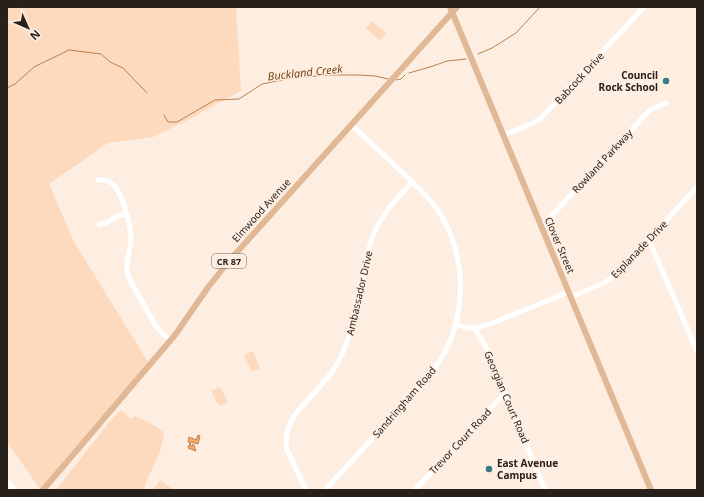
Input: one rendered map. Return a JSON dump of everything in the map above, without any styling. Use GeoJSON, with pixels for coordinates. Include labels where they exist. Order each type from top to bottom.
{"type":"FeatureCollection","features":[{"type":"Feature","properties":{"kind":"main road","name":"Elmwood Avenue"},"geometry":{"type":"LineString","coordinates":[[43,490],[170,340],[229,261],[351,125],[451,10],[457,7]]}},
{"type":"Feature","properties":{"kind":"main road","name":"Clover Street"},"geometry":{"type":"LineString","coordinates":[[451,10],[542,226],[650,490]]}},
{"type":"Feature","properties":{"kind":"street","name":"Babcock Drive"},"geometry":{"type":"LineString","coordinates":[[504,135],[542,118],[644,7]]}},
{"type":"Feature","properties":{"kind":"street","name":"Rowland Parkway"},"geometry":{"type":"LineString","coordinates":[[542,226],[650,110],[666,103]]}},
{"type":"Feature","properties":{"kind":"street","name":"Sandringham Road"},"geometry":{"type":"LineString","coordinates":[[325,490],[426,380],[442,357],[451,336],[459,309],[460,286],[458,264],[454,246],[445,223],[438,211],[412,182],[351,125]]}},
{"type":"Feature","properties":{"kind":"street"},"geometry":{"type":"LineString","coordinates":[[98,180],[107,180],[119,192],[130,225],[131,247],[127,261],[127,274],[158,329],[170,340]]}},
{"type":"Feature","properties":{"kind":"street","name":"Ambassador Drive"},"geometry":{"type":"LineString","coordinates":[[306,490],[287,450],[286,441],[290,424],[296,413],[329,376],[340,358],[351,330],[374,231],[391,205],[412,182]]}},
{"type":"Feature","properties":{"kind":"street","name":"Esplanade Drive"},"geometry":{"type":"LineString","coordinates":[[455,324],[467,328],[475,328],[490,324],[606,282],[616,275],[696,190]]}},
{"type":"Feature","properties":{"kind":"street"},"geometry":{"type":"LineString","coordinates":[[99,224],[106,223],[114,218],[126,214]]}},
{"type":"Feature","properties":{"kind":"street"},"geometry":{"type":"LineString","coordinates":[[649,240],[697,351]]}},
{"type":"Feature","properties":{"kind":"street","name":"Georgian Court Road"},"geometry":{"type":"LineString","coordinates":[[475,328],[488,351],[545,490]]}},
{"type":"Feature","properties":{"kind":"street","name":"Trevor Court Road"},"geometry":{"type":"LineString","coordinates":[[415,490],[505,393]]}},
{"type":"Feature","properties":{"kind":"street"},"geometry":{"type":"LineString","coordinates":[[7,481],[15,490]]}},
{"type":"Feature","properties":{"kind":"shaded area"},"geometry":{"type":"Polygon","coordinates":[[[7,7],[236,7],[241,91],[153,137],[108,143],[49,184],[74,242],[148,362],[40,489],[7,442],[7,7]]]}},
{"type":"Feature","properties":{"kind":"shaded area"},"geometry":{"type":"Polygon","coordinates":[[[372,21],[386,33],[380,41],[366,28],[372,21]]]}},
{"type":"Feature","properties":{"kind":"shaded area"},"geometry":{"type":"Polygon","coordinates":[[[253,351],[260,368],[252,372],[244,355],[253,351]]]}},
{"type":"Feature","properties":{"kind":"shaded area"},"geometry":{"type":"Polygon","coordinates":[[[220,387],[228,402],[219,406],[211,391],[220,387]]]}},
{"type":"Feature","properties":{"kind":"shaded area"},"geometry":{"type":"Polygon","coordinates":[[[121,410],[131,419],[134,416],[142,419],[164,433],[160,452],[146,482],[144,490],[56,490],[111,420],[121,410]]]}},
{"type":"Feature","properties":{"kind":"shaded area"},"geometry":{"type":"Polygon","coordinates":[[[198,435],[200,436],[198,444],[191,442],[190,445],[194,445],[196,451],[188,448],[190,443],[188,442],[189,437],[196,440],[198,435]]]}},
{"type":"Feature","properties":{"kind":"shaded area"},"geometry":{"type":"Polygon","coordinates":[[[160,480],[174,490],[153,490],[160,480]]]}},
{"type":"Feature","properties":{"kind":"waterway","name":"Buckland Creek"},"geometry":{"type":"LineString","coordinates":[[478,54],[492,48],[516,33],[540,7]]}},
{"type":"Feature","properties":{"kind":"waterway","name":"Buckland Creek"},"geometry":{"type":"LineString","coordinates":[[7,88],[15,84],[34,67],[69,50],[101,54],[110,62],[123,68],[147,93]]}},
{"type":"Feature","properties":{"kind":"waterway","name":"Buckland Creek"},"geometry":{"type":"LineString","coordinates":[[409,73],[447,61],[466,59]]}},
{"type":"Feature","properties":{"kind":"waterway","name":"Buckland Creek"},"geometry":{"type":"LineString","coordinates":[[164,115],[168,122],[177,122],[215,100],[239,99],[262,84],[287,79],[326,75],[375,76],[388,79]]}},
{"type":"Feature","properties":{"kind":"waterway","name":"Buckland Creek"},"geometry":{"type":"LineString","coordinates":[[396,80],[401,79],[405,75]]}},
{"type":"Feature","properties":{"kind":"place","name":"Council Rock School"},"geometry":{"type":"Point","coordinates":[666,81]}},
{"type":"Feature","properties":{"kind":"place","name":"East Avenue Campus"},"geometry":{"type":"Point","coordinates":[489,469]}}]}
